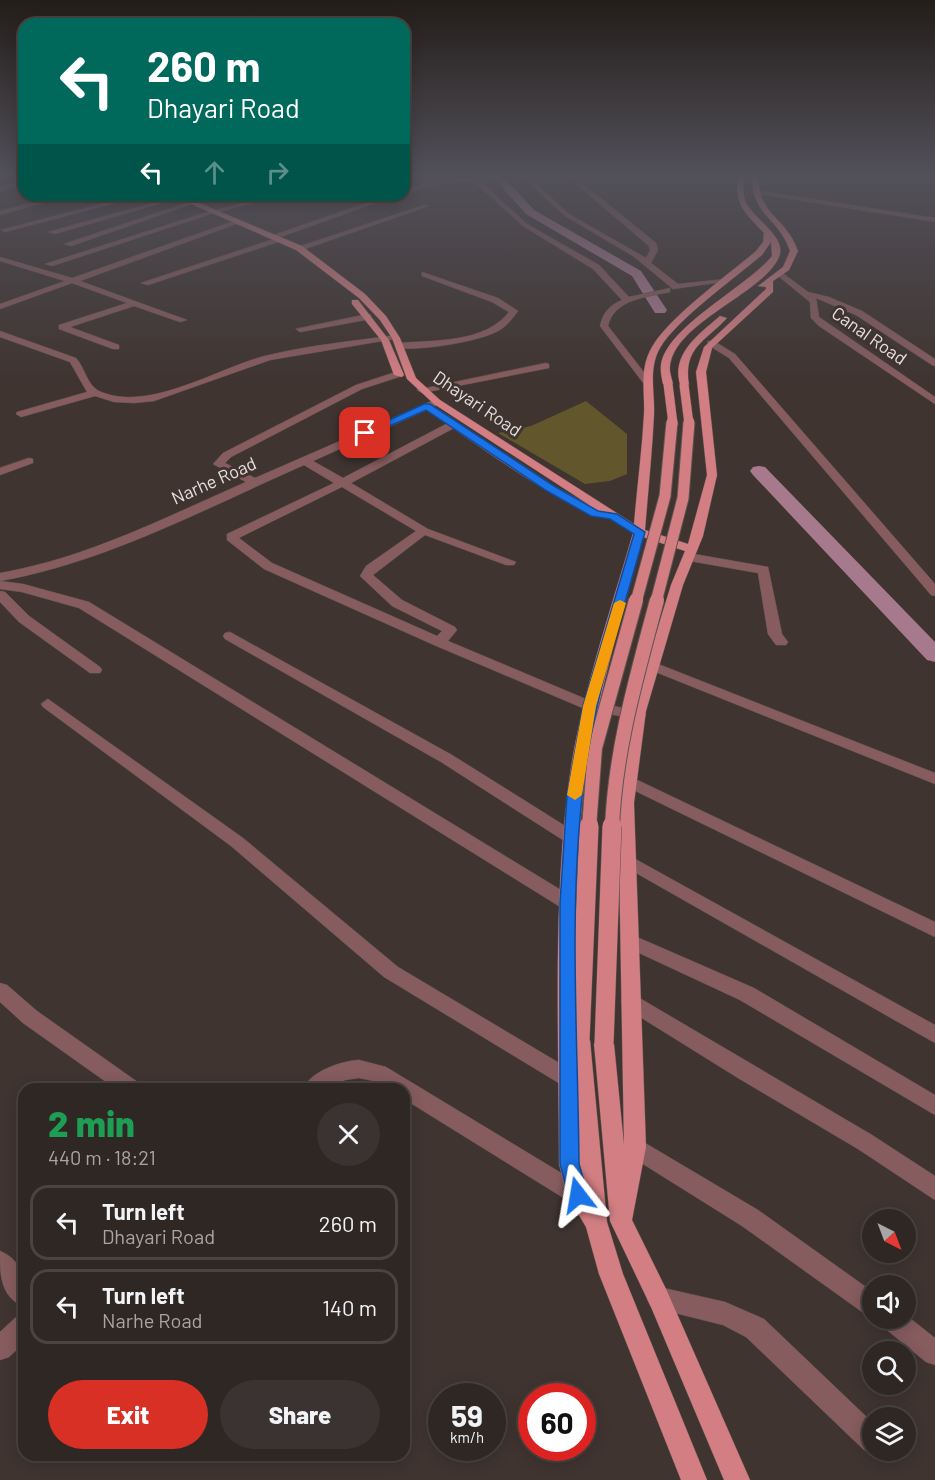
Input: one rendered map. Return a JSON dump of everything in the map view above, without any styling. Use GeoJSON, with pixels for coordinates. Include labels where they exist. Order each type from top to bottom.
{"type":"FeatureCollection","features":[{"type":"Feature","properties":{"kind":"main road","name":"Dhayari Road"},"geometry":{"type":"LineString","coordinates":[[285,242],[299,248],[362,296],[398,342],[412,379],[452,424],[550,489],[595,513],[613,517]]}},
{"type":"Feature","properties":{"kind":"main road"},"geometry":{"type":"LineString","coordinates":[[737,1480],[659,1299],[608,1221],[578,1195],[570,1164],[568,903],[574,796],[590,706],[639,532],[649,412],[646,382],[656,347],[676,324],[759,253],[767,242]]}},
{"type":"Feature","properties":{"kind":"main road"},"geometry":{"type":"LineString","coordinates":[[694,1480],[611,1274],[604,1044],[613,801],[628,707],[683,498],[690,429],[676,384],[666,378],[666,365],[676,344],[686,332],[773,261],[777,251],[773,242]]}},
{"type":"Feature","properties":{"kind":"main road"},"geometry":{"type":"LineString","coordinates":[[608,1221],[579,1040],[590,798],[595,748],[665,496],[676,384],[680,369],[692,346],[791,262],[791,242]]}},
{"type":"Feature","properties":{"kind":"main road"},"geometry":{"type":"LineString","coordinates":[[608,1221],[635,1147],[626,803],[639,715],[697,536],[712,475],[701,372],[711,343],[770,290],[769,280]]}},
{"type":"Feature","properties":{"kind":"main road","name":"Dhayari Road"},"geometry":{"type":"LineString","coordinates":[[353,291],[351,297],[385,340],[405,385],[432,404],[603,507],[613,517],[639,532],[690,553]]}},
{"type":"Feature","properties":{"kind":"street"},"geometry":{"type":"LineString","coordinates":[[68,244],[74,242]]}},
{"type":"Feature","properties":{"kind":"street"},"geometry":{"type":"LineString","coordinates":[[49,264],[119,242]]}},
{"type":"Feature","properties":{"kind":"street"},"geometry":{"type":"LineString","coordinates":[[0,307],[140,257],[173,242]]}},
{"type":"Feature","properties":{"kind":"street"},"geometry":{"type":"LineString","coordinates":[[145,283],[264,242]]}},
{"type":"Feature","properties":{"kind":"street"},"geometry":{"type":"LineString","coordinates":[[299,248],[317,242]]}},
{"type":"Feature","properties":{"kind":"street"},"geometry":{"type":"LineString","coordinates":[[554,242],[596,267],[628,301]]}},
{"type":"Feature","properties":{"kind":"street"},"geometry":{"type":"LineString","coordinates":[[612,242],[647,263],[676,287],[726,281]]}},
{"type":"Feature","properties":{"kind":"street"},"geometry":{"type":"LineString","coordinates":[[647,263],[654,250],[651,242]]}},
{"type":"Feature","properties":{"kind":"street"},"geometry":{"type":"LineString","coordinates":[[0,259],[73,281],[183,320]]}},
{"type":"Feature","properties":{"kind":"street"},"geometry":{"type":"LineString","coordinates":[[780,273],[804,291],[828,298],[861,314],[935,363]]}},
{"type":"Feature","properties":{"kind":"street"},"geometry":{"type":"LineString","coordinates":[[0,334],[73,360],[78,365],[84,385],[95,393],[122,400],[168,394],[252,362],[385,340],[398,342],[491,332],[509,321],[513,311],[495,300],[426,274]]}},
{"type":"Feature","properties":{"kind":"street"},"geometry":{"type":"LineString","coordinates":[[646,382],[604,326],[604,316],[608,310],[628,301],[667,290]]}},
{"type":"Feature","properties":{"kind":"street","name":"Canal Road"},"geometry":{"type":"LineString","coordinates":[[804,291],[814,301],[815,318],[822,324],[935,401]]}},
{"type":"Feature","properties":{"kind":"street"},"geometry":{"type":"LineString","coordinates":[[116,347],[62,327],[134,303]]}},
{"type":"Feature","properties":{"kind":"street"},"geometry":{"type":"LineString","coordinates":[[300,329],[368,317]]}},
{"type":"Feature","properties":{"kind":"street"},"geometry":{"type":"LineString","coordinates":[[711,343],[732,356],[935,592]]}},
{"type":"Feature","properties":{"kind":"street"},"geometry":{"type":"LineString","coordinates":[[422,390],[546,366]]}},
{"type":"Feature","properties":{"kind":"street"},"geometry":{"type":"LineString","coordinates":[[256,483],[218,464],[227,454],[360,387],[399,374]]}},
{"type":"Feature","properties":{"kind":"street"},"geometry":{"type":"LineString","coordinates":[[21,414],[95,393]]}},
{"type":"Feature","properties":{"kind":"street","name":"Narhe Road"},"geometry":{"type":"LineString","coordinates":[[0,577],[34,571],[111,546],[432,404]]}},
{"type":"Feature","properties":{"kind":"street"},"geometry":{"type":"LineString","coordinates":[[452,424],[344,482],[231,537],[268,566],[439,642],[590,706],[639,715]]}},
{"type":"Feature","properties":{"kind":"street"},"geometry":{"type":"LineString","coordinates":[[304,460],[424,531],[510,562]]}},
{"type":"Feature","properties":{"kind":"street"},"geometry":{"type":"LineString","coordinates":[[0,472],[29,461]]}},
{"type":"Feature","properties":{"kind":"street"},"geometry":{"type":"LineString","coordinates":[[424,531],[370,569],[366,576],[397,603],[450,630],[439,642]]}},
{"type":"Feature","properties":{"kind":"street"},"geometry":{"type":"LineString","coordinates":[[690,553],[764,570],[775,634],[781,642]]}},
{"type":"Feature","properties":{"kind":"street"},"geometry":{"type":"LineString","coordinates":[[0,585],[23,588],[84,605],[568,903]]}},
{"type":"Feature","properties":{"kind":"street"},"geometry":{"type":"LineString","coordinates":[[0,595],[24,619],[95,670]]}},
{"type":"Feature","properties":{"kind":"street"},"geometry":{"type":"LineString","coordinates":[[231,636],[445,757],[514,798],[572,838]]}},
{"type":"Feature","properties":{"kind":"street"},"geometry":{"type":"LineString","coordinates":[[653,666],[934,778]]}},
{"type":"Feature","properties":{"kind":"street"},"geometry":{"type":"LineString","coordinates":[[48,704],[237,842],[391,972],[569,1079]]}},
{"type":"Feature","properties":{"kind":"street"},"geometry":{"type":"LineString","coordinates":[[629,781],[935,930]]}},
{"type":"Feature","properties":{"kind":"street"},"geometry":{"type":"LineString","coordinates":[[628,861],[935,1035]]}},
{"type":"Feature","properties":{"kind":"street"},"geometry":{"type":"LineString","coordinates":[[630,941],[747,994],[935,1106]]}},
{"type":"Feature","properties":{"kind":"street"},"geometry":{"type":"LineString","coordinates":[[0,991],[30,1017],[124,1083]]}},
{"type":"Feature","properties":{"kind":"street"},"geometry":{"type":"LineString","coordinates":[[631,1001],[745,1072],[865,1142],[935,1189]]}},
{"type":"Feature","properties":{"kind":"street"},"geometry":{"type":"LineString","coordinates":[[322,1083],[338,1072],[360,1067],[379,1073],[395,1083]]}},
{"type":"Feature","properties":{"kind":"street"},"geometry":{"type":"LineString","coordinates":[[410,1092],[578,1195]]}},
{"type":"Feature","properties":{"kind":"street"},"geometry":{"type":"LineString","coordinates":[[635,1147],[750,1218],[862,1298]]}},
{"type":"Feature","properties":{"kind":"street"},"geometry":{"type":"LineString","coordinates":[[0,1263],[18,1287]]}},
{"type":"Feature","properties":{"kind":"street"},"geometry":{"type":"LineString","coordinates":[[659,1299],[725,1314],[755,1328],[862,1430]]}},
{"type":"Feature","properties":{"kind":"street"},"geometry":{"type":"LineString","coordinates":[[904,1329],[935,1353]]}},
{"type":"Feature","properties":{"kind":"street"},"geometry":{"type":"LineString","coordinates":[[0,1348],[18,1332]]}},
{"type":"Feature","properties":{"kind":"shaded area"},"geometry":{"type":"Polygon","coordinates":[[[586,401],[627,434],[627,474],[610,481],[585,484],[498,433],[531,426],[586,401]]]}},
{"type":"Feature","properties":{"kind":"waterway"},"geometry":{"type":"LineString","coordinates":[[582,242],[637,274],[660,310]]}},
{"type":"Feature","properties":{"kind":"waterway"},"geometry":{"type":"LineString","coordinates":[[759,471],[935,655]]}},
{"type":"Feature","properties":{"kind":"slow traffic"},"geometry":{"type":"LineString","coordinates":[[575,795],[590,706],[620,603]]}},
{"type":"Feature","properties":{"kind":"route"},"geometry":{"type":"LineString","coordinates":[[365,433],[427,406],[550,489],[595,513],[613,517],[639,532],[590,706],[574,796],[568,903],[570,1164],[578,1195]]}}]}
